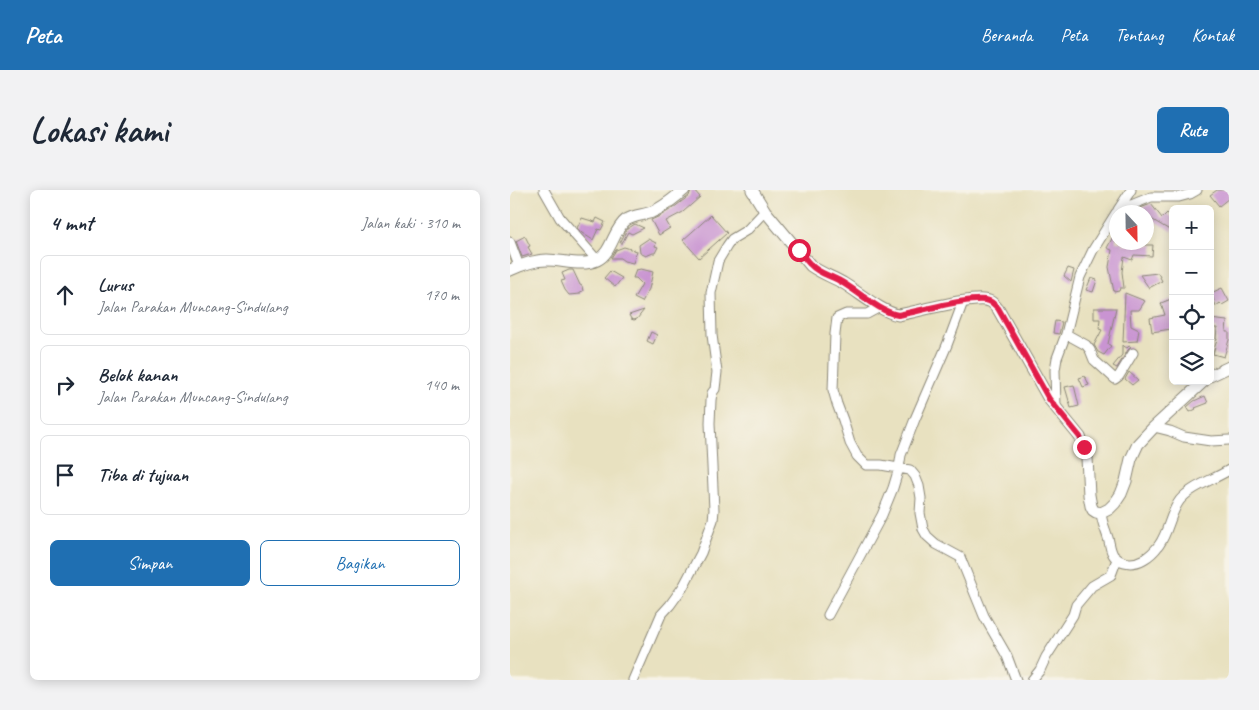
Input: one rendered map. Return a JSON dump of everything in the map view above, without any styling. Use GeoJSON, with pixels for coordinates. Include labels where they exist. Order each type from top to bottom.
{"type":"FeatureCollection","features":[{"type":"Feature","properties":{"kind":"street"},"geometry":{"type":"LineString","coordinates":[[544,190],[560,218],[598,260]]}},
{"type":"Feature","properties":{"kind":"street"},"geometry":{"type":"LineString","coordinates":[[510,242],[515,268],[545,260],[586,264],[603,256],[626,221],[662,207],[684,190]]}},
{"type":"Feature","properties":{"kind":"street"},"geometry":{"type":"LineString","coordinates":[[752,190],[765,211],[811,266],[837,280],[888,313],[898,315],[963,302],[984,300],[992,302],[998,308],[1049,399],[1080,437],[1087,458],[1089,495],[1093,510],[1101,513],[1109,509],[1121,494],[1126,481],[1130,459],[1138,444],[1200,385]]}},
{"type":"Feature","properties":{"kind":"street"},"geometry":{"type":"LineString","coordinates":[[1121,205],[1131,190]]}},
{"type":"Feature","properties":{"kind":"street"},"geometry":{"type":"LineString","coordinates":[[1133,205],[1151,197],[1179,197],[1197,190]]}},
{"type":"Feature","properties":{"kind":"street"},"geometry":{"type":"LineString","coordinates":[[633,680],[661,615],[683,587],[701,553],[713,520],[711,400],[715,389],[717,372],[712,335],[711,293],[718,261],[727,246],[732,239],[747,230],[765,211]]}},
{"type":"Feature","properties":{"kind":"street"},"geometry":{"type":"LineString","coordinates":[[1056,407],[1055,370],[1057,358],[1066,334],[1080,277],[1109,225]]}},
{"type":"Feature","properties":{"kind":"street"},"geometry":{"type":"LineString","coordinates":[[828,615],[882,514],[915,419],[947,345],[963,302]]}},
{"type":"Feature","properties":{"kind":"street"},"geometry":{"type":"LineString","coordinates":[[880,307],[867,314],[846,314],[837,318],[833,390],[850,444],[857,456],[866,465],[881,465],[910,470],[915,476],[919,486],[923,529],[927,536],[936,544],[960,557],[984,616],[1007,656],[1016,680]]}},
{"type":"Feature","properties":{"kind":"street"},"geometry":{"type":"LineString","coordinates":[[1066,334],[1086,345],[1094,360],[1114,378],[1118,378],[1133,353]]}},
{"type":"Feature","properties":{"kind":"street"},"geometry":{"type":"LineString","coordinates":[[1214,374],[1229,367]]}},
{"type":"Feature","properties":{"kind":"street"},"geometry":{"type":"LineString","coordinates":[[1154,427],[1184,437],[1211,441],[1229,440]]}},
{"type":"Feature","properties":{"kind":"street"},"geometry":{"type":"LineString","coordinates":[[1101,513],[1102,523],[1114,556],[1128,563],[1135,563],[1152,554],[1164,536],[1180,500],[1198,486],[1229,470]]}},
{"type":"Feature","properties":{"kind":"street"},"geometry":{"type":"LineString","coordinates":[[1032,680],[1040,670],[1076,605],[1092,586],[1111,575],[1117,559]]}},
{"type":"Feature","properties":{"kind":"building"},"geometry":{"type":"Polygon","coordinates":[[[691,190],[694,190],[700,197],[683,212],[666,221],[670,228],[659,235],[651,220],[673,208],[689,196],[691,190]]]}},
{"type":"Feature","properties":{"kind":"building"},"geometry":{"type":"Polygon","coordinates":[[[1217,190],[1229,190],[1229,198],[1219,206],[1210,195],[1217,190]]]}},
{"type":"Feature","properties":{"kind":"building"},"geometry":{"type":"Polygon","coordinates":[[[1154,208],[1162,218],[1167,213],[1169,215],[1169,230],[1154,221],[1154,208]]]}},
{"type":"Feature","properties":{"kind":"building"},"geometry":{"type":"Polygon","coordinates":[[[711,215],[727,233],[699,258],[683,240],[711,215]]]}},
{"type":"Feature","properties":{"kind":"building"},"geometry":{"type":"Polygon","coordinates":[[[582,218],[595,222],[597,218],[605,222],[601,230],[598,229],[593,240],[577,228],[582,218]]]}},
{"type":"Feature","properties":{"kind":"building"},"geometry":{"type":"Polygon","coordinates":[[[635,224],[644,228],[632,234],[628,232],[622,243],[620,243],[627,229],[635,224]]]}},
{"type":"Feature","properties":{"kind":"building"},"geometry":{"type":"Polygon","coordinates":[[[525,236],[532,254],[522,257],[516,241],[525,236]]]}},
{"type":"Feature","properties":{"kind":"building"},"geometry":{"type":"Polygon","coordinates":[[[648,239],[656,243],[655,246],[658,247],[655,253],[646,256],[640,253],[639,245],[648,239]]]}},
{"type":"Feature","properties":{"kind":"building"},"geometry":{"type":"Polygon","coordinates":[[[624,247],[637,251],[633,263],[620,258],[611,258],[616,250],[624,247]]]}},
{"type":"Feature","properties":{"kind":"building"},"geometry":{"type":"Polygon","coordinates":[[[1112,250],[1153,250],[1152,256],[1134,255],[1132,260],[1124,257],[1122,272],[1124,288],[1120,288],[1119,291],[1114,292],[1109,267],[1112,250]]]}},
{"type":"Feature","properties":{"kind":"building"},"geometry":{"type":"Polygon","coordinates":[[[1068,268],[1074,270],[1071,282],[1064,276],[1068,268]]]}},
{"type":"Feature","properties":{"kind":"building"},"geometry":{"type":"Polygon","coordinates":[[[641,269],[653,272],[649,289],[642,302],[634,298],[642,284],[636,278],[633,278],[636,270],[641,269]]]}},
{"type":"Feature","properties":{"kind":"building"},"geometry":{"type":"Polygon","coordinates":[[[573,270],[582,286],[583,291],[580,294],[569,295],[565,290],[561,281],[565,280],[562,273],[573,270]]]}},
{"type":"Feature","properties":{"kind":"building"},"geometry":{"type":"Polygon","coordinates":[[[610,271],[622,278],[615,287],[604,278],[610,271]]]}},
{"type":"Feature","properties":{"kind":"building"},"geometry":{"type":"Polygon","coordinates":[[[1158,273],[1162,281],[1149,288],[1140,275],[1158,273]]]}},
{"type":"Feature","properties":{"kind":"building"},"geometry":{"type":"Polygon","coordinates":[[[1091,278],[1097,280],[1093,292],[1086,290],[1091,278]]]}},
{"type":"Feature","properties":{"kind":"building"},"geometry":{"type":"Polygon","coordinates":[[[1222,288],[1229,301],[1216,306],[1214,292],[1222,288]]]}},
{"type":"Feature","properties":{"kind":"building"},"geometry":{"type":"Polygon","coordinates":[[[1125,293],[1145,301],[1139,310],[1130,310],[1131,326],[1139,330],[1137,341],[1123,342],[1125,293]]]}},
{"type":"Feature","properties":{"kind":"building"},"geometry":{"type":"Polygon","coordinates":[[[1169,300],[1169,329],[1152,332],[1150,318],[1165,315],[1161,303],[1169,300]]]}},
{"type":"Feature","properties":{"kind":"building"},"geometry":{"type":"Polygon","coordinates":[[[1094,308],[1116,308],[1108,344],[1111,346],[1104,355],[1098,352],[1094,345],[1102,330],[1099,329],[1100,319],[1094,319],[1094,308]]]}},
{"type":"Feature","properties":{"kind":"building"},"geometry":{"type":"Polygon","coordinates":[[[644,310],[634,320],[629,315],[644,310]]]}},
{"type":"Feature","properties":{"kind":"building"},"geometry":{"type":"Polygon","coordinates":[[[1214,319],[1227,321],[1226,332],[1229,332],[1229,340],[1224,357],[1214,354],[1217,328],[1214,328],[1214,319]]]}},
{"type":"Feature","properties":{"kind":"building"},"geometry":{"type":"Polygon","coordinates":[[[1055,321],[1062,322],[1059,334],[1053,333],[1055,321]]]}},
{"type":"Feature","properties":{"kind":"building"},"geometry":{"type":"Polygon","coordinates":[[[651,332],[657,335],[653,344],[647,341],[651,332]]]}},
{"type":"Feature","properties":{"kind":"building"},"geometry":{"type":"Polygon","coordinates":[[[1122,345],[1127,348],[1131,347],[1117,368],[1113,366],[1122,355],[1122,345]]]}},
{"type":"Feature","properties":{"kind":"building"},"geometry":{"type":"Polygon","coordinates":[[[1129,372],[1138,380],[1132,385],[1125,379],[1129,372]]]}},
{"type":"Feature","properties":{"kind":"building"},"geometry":{"type":"Polygon","coordinates":[[[1085,376],[1089,385],[1083,387],[1079,378],[1085,376]]]}},
{"type":"Feature","properties":{"kind":"building"},"geometry":{"type":"Polygon","coordinates":[[[1074,385],[1079,406],[1071,408],[1065,387],[1074,385]]]}},
{"type":"Feature","properties":{"kind":"building"},"geometry":{"type":"Polygon","coordinates":[[[1205,396],[1208,403],[1190,412],[1187,407],[1205,396]]]}},
{"type":"Feature","properties":{"kind":"route"},"geometry":{"type":"LineString","coordinates":[[799,250],[811,266],[857,292],[888,313],[898,315],[959,302],[984,300],[992,302],[998,308],[1049,399],[1074,428],[1084,447]]}}]}
